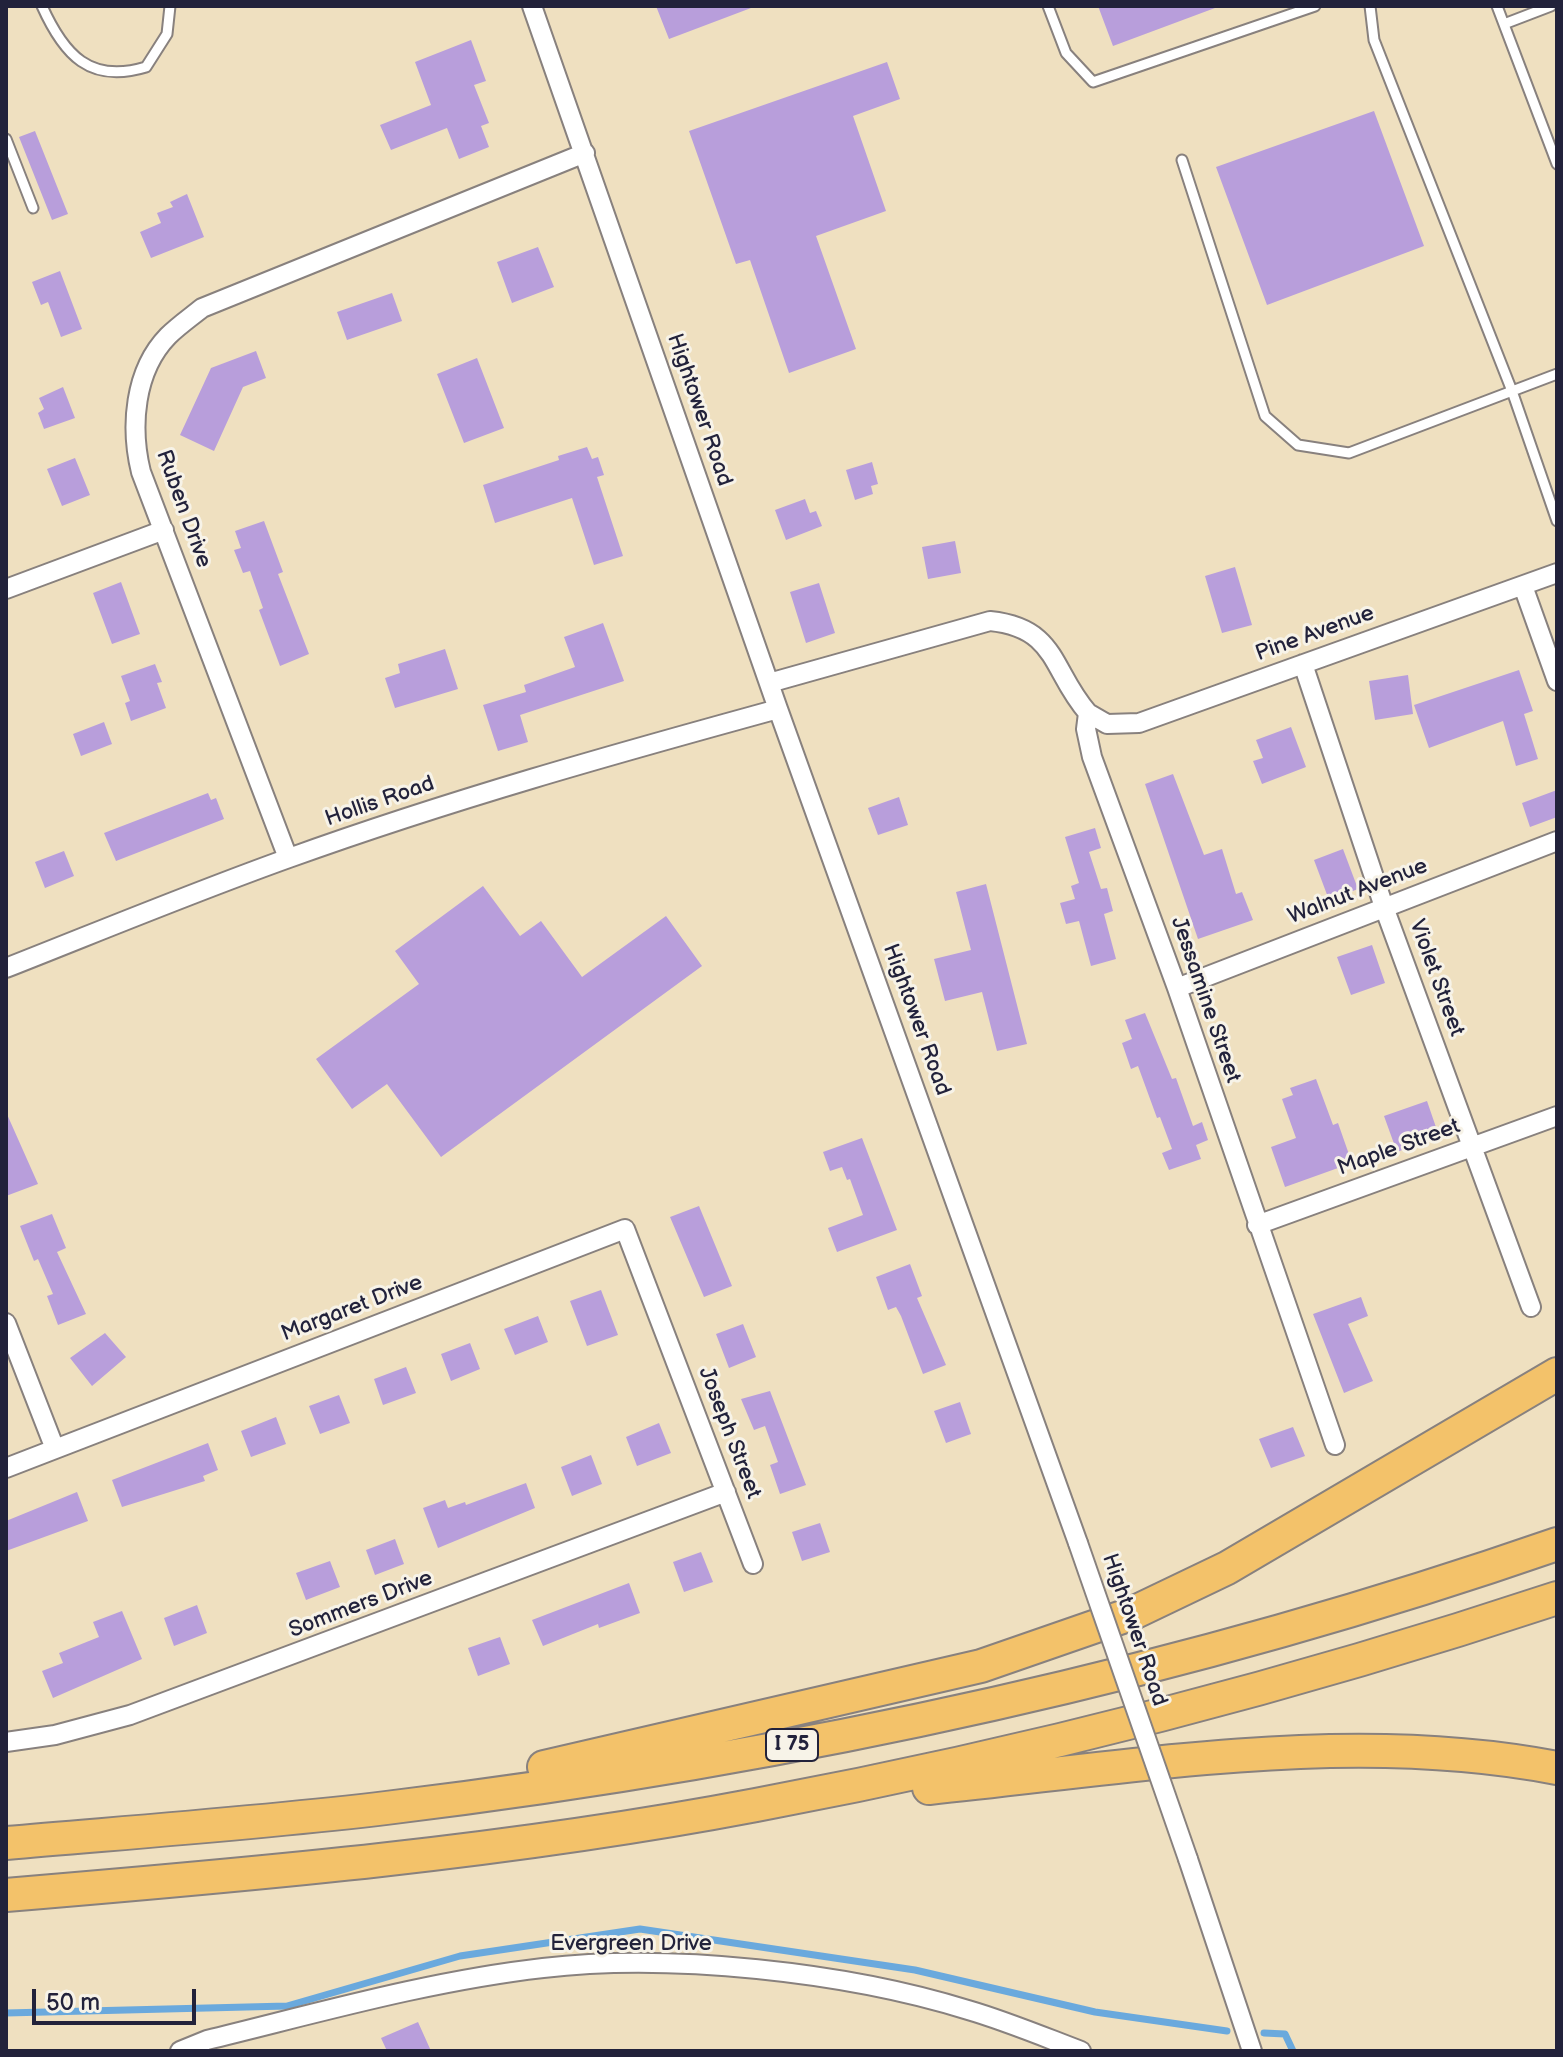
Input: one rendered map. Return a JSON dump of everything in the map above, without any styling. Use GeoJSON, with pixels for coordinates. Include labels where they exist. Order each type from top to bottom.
{"type":"FeatureCollection","features":[{"type":"Feature","properties":{"kind":"highway"},"geometry":{"type":"LineString","coordinates":[[385,1808],[532,1770],[981,1666],[1089,1630],[1131,1614],[1227,1568],[1557,1374]]}},
{"type":"Feature","properties":{"kind":"highway","name":"I 75"},"geometry":{"type":"LineString","coordinates":[[6,1843],[385,1808],[655,1769],[993,1703],[1182,1657],[1367,1604],[1557,1544]]}},
{"type":"Feature","properties":{"kind":"highway","name":"I 75"},"geometry":{"type":"LineString","coordinates":[[6,1895],[416,1856],[755,1806],[984,1759],[1265,1688],[1395,1652],[1557,1598]]}},
{"type":"Feature","properties":{"kind":"highway"},"geometry":{"type":"LineString","coordinates":[[755,1806],[1322,1751],[1460,1754],[1557,1768]]}},
{"type":"Feature","properties":{"kind":"street","name":"Hightower Road"},"geometry":{"type":"LineString","coordinates":[[532,6],[778,709],[1078,1543],[1252,2051]]}},
{"type":"Feature","properties":{"kind":"street","name":"Ruben Drive"},"geometry":{"type":"LineString","coordinates":[[288,858],[141,472],[134,427],[142,381],[167,337],[202,308],[585,153]]}},
{"type":"Feature","properties":{"kind":"street"},"geometry":{"type":"LineString","coordinates":[[6,589],[164,530]]}},
{"type":"Feature","properties":{"kind":"street","name":"Pine Avenue"},"geometry":{"type":"LineString","coordinates":[[1088,713],[1107,724],[1139,723],[1557,573]]}},
{"type":"Feature","properties":{"kind":"street"},"geometry":{"type":"LineString","coordinates":[[1523,586],[1557,681]]}},
{"type":"Feature","properties":{"kind":"street","name":"Jessamine Street"},"geometry":{"type":"LineString","coordinates":[[769,683],[983,622],[1009,623],[1041,640],[1051,651],[1073,695],[1088,713],[1086,729],[1092,757],[1177,988],[1335,1445]]}},
{"type":"Feature","properties":{"kind":"street","name":"Violet Street"},"geometry":{"type":"LineString","coordinates":[[1303,664],[1384,907],[1531,1307]]}},
{"type":"Feature","properties":{"kind":"street","name":"Hollis Road"},"geometry":{"type":"LineString","coordinates":[[6,968],[288,858],[511,784],[778,709]]}},
{"type":"Feature","properties":{"kind":"street","name":"Walnut Avenue"},"geometry":{"type":"LineString","coordinates":[[1177,988],[1557,841]]}},
{"type":"Feature","properties":{"kind":"street","name":"Maple Street"},"geometry":{"type":"LineString","coordinates":[[1257,1225],[1557,1116]]}},
{"type":"Feature","properties":{"kind":"street","name":"Margaret Drive"},"geometry":{"type":"LineString","coordinates":[[6,1468],[625,1229],[659,1319]]}},
{"type":"Feature","properties":{"kind":"street","name":"Joseph Street"},"geometry":{"type":"LineString","coordinates":[[659,1319],[753,1564]]}},
{"type":"Feature","properties":{"kind":"street"},"geometry":{"type":"LineString","coordinates":[[6,1323],[55,1449]]}},
{"type":"Feature","properties":{"kind":"street","name":"Sommers Drive"},"geometry":{"type":"LineString","coordinates":[[6,1742],[55,1735],[130,1715],[726,1492]]}},
{"type":"Feature","properties":{"kind":"street","name":"Evergreen Drive"},"geometry":{"type":"LineString","coordinates":[[180,2051],[207,2040],[412,1990],[546,1967],[609,1963],[749,1968],[920,1997],[969,2010],[1081,2051]]}},
{"type":"Feature","properties":{"kind":"lane"},"geometry":{"type":"LineString","coordinates":[[42,6],[74,56],[89,68],[109,74],[146,67],[167,34],[170,6]]}},
{"type":"Feature","properties":{"kind":"lane"},"geometry":{"type":"LineString","coordinates":[[1048,6],[1066,53],[1093,82],[1315,6]]}},
{"type":"Feature","properties":{"kind":"lane"},"geometry":{"type":"LineString","coordinates":[[1370,6],[1374,40],[1512,391],[1557,521]]}},
{"type":"Feature","properties":{"kind":"lane"},"geometry":{"type":"LineString","coordinates":[[1497,6],[1557,164]]}},
{"type":"Feature","properties":{"kind":"lane"},"geometry":{"type":"LineString","coordinates":[[1504,24],[1551,6]]}},
{"type":"Feature","properties":{"kind":"lane"},"geometry":{"type":"LineString","coordinates":[[6,139],[33,208]]}},
{"type":"Feature","properties":{"kind":"lane"},"geometry":{"type":"LineString","coordinates":[[1182,160],[1265,416],[1298,445],[1349,453],[1557,374]]}},
{"type":"Feature","properties":{"kind":"building"},"geometry":{"type":"Polygon","coordinates":[[[656,6],[751,6],[751,8],[669,39],[656,6]]]}},
{"type":"Feature","properties":{"kind":"building"},"geometry":{"type":"Polygon","coordinates":[[[1098,6],[1215,6],[1215,8],[1113,46],[1098,6]]]}},
{"type":"Feature","properties":{"kind":"building"},"geometry":{"type":"Polygon","coordinates":[[[471,40],[486,81],[474,85],[489,123],[481,126],[489,147],[459,159],[447,128],[391,150],[380,125],[431,105],[415,62],[471,40]]]}},
{"type":"Feature","properties":{"kind":"building"},"geometry":{"type":"Polygon","coordinates":[[[887,62],[900,99],[853,116],[886,211],[816,236],[856,349],[789,373],[750,260],[736,264],[689,131],[887,62]]]}},
{"type":"Feature","properties":{"kind":"building"},"geometry":{"type":"Polygon","coordinates":[[[1374,111],[1424,246],[1267,305],[1216,167],[1374,111]]]}},
{"type":"Feature","properties":{"kind":"building"},"geometry":{"type":"Polygon","coordinates":[[[35,131],[68,214],[52,220],[19,137],[35,131]]]}},
{"type":"Feature","properties":{"kind":"building"},"geometry":{"type":"Polygon","coordinates":[[[187,194],[204,237],[151,258],[140,232],[161,223],[157,213],[173,207],[170,202],[187,194]]]}},
{"type":"Feature","properties":{"kind":"building"},"geometry":{"type":"Polygon","coordinates":[[[538,247],[554,287],[512,303],[497,262],[538,247]]]}},
{"type":"Feature","properties":{"kind":"building"},"geometry":{"type":"Polygon","coordinates":[[[60,271],[82,329],[61,337],[48,302],[41,305],[32,282],[60,271]]]}},
{"type":"Feature","properties":{"kind":"building"},"geometry":{"type":"Polygon","coordinates":[[[392,293],[402,321],[347,340],[337,312],[392,293]]]}},
{"type":"Feature","properties":{"kind":"building"},"geometry":{"type":"Polygon","coordinates":[[[256,351],[266,378],[243,387],[214,451],[180,435],[211,368],[256,351]]]}},
{"type":"Feature","properties":{"kind":"building"},"geometry":{"type":"Polygon","coordinates":[[[477,358],[504,428],[464,443],[437,374],[477,358]]]}},
{"type":"Feature","properties":{"kind":"building"},"geometry":{"type":"Polygon","coordinates":[[[63,387],[75,418],[44,429],[38,413],[44,409],[39,398],[63,387]]]}},
{"type":"Feature","properties":{"kind":"building"},"geometry":{"type":"Polygon","coordinates":[[[587,447],[592,459],[598,457],[604,475],[597,477],[623,556],[594,565],[572,498],[495,523],[483,485],[559,460],[558,456],[587,447]]]}},
{"type":"Feature","properties":{"kind":"building"},"geometry":{"type":"Polygon","coordinates":[[[75,458],[90,495],[62,506],[47,469],[75,458]]]}},
{"type":"Feature","properties":{"kind":"building"},"geometry":{"type":"Polygon","coordinates":[[[872,462],[878,484],[871,486],[873,494],[855,500],[846,470],[872,462]]]}},
{"type":"Feature","properties":{"kind":"building"},"geometry":{"type":"Polygon","coordinates":[[[805,499],[810,513],[816,511],[822,526],[786,540],[775,510],[805,499]]]}},
{"type":"Feature","properties":{"kind":"building"},"geometry":{"type":"Polygon","coordinates":[[[264,521],[283,572],[278,574],[309,654],[280,666],[259,610],[263,608],[250,571],[243,573],[234,550],[241,548],[235,531],[264,521]]]}},
{"type":"Feature","properties":{"kind":"building"},"geometry":{"type":"Polygon","coordinates":[[[955,541],[961,573],[928,579],[922,547],[955,541]]]}},
{"type":"Feature","properties":{"kind":"building"},"geometry":{"type":"Polygon","coordinates":[[[1235,567],[1252,625],[1222,633],[1205,576],[1235,567]]]}},
{"type":"Feature","properties":{"kind":"building"},"geometry":{"type":"Polygon","coordinates":[[[121,582],[140,634],[112,644],[93,593],[121,582]]]}},
{"type":"Feature","properties":{"kind":"building"},"geometry":{"type":"Polygon","coordinates":[[[819,583],[835,633],[806,643],[790,592],[819,583]]]}},
{"type":"Feature","properties":{"kind":"building"},"geometry":{"type":"Polygon","coordinates":[[[603,623],[624,681],[520,715],[528,742],[498,751],[483,705],[526,692],[524,685],[575,667],[564,637],[603,623]]]}},
{"type":"Feature","properties":{"kind":"building"},"geometry":{"type":"Polygon","coordinates":[[[445,649],[458,689],[395,708],[385,678],[400,673],[398,664],[445,649]]]}},
{"type":"Feature","properties":{"kind":"building"},"geometry":{"type":"Polygon","coordinates":[[[155,664],[162,682],[157,683],[166,708],[131,721],[125,703],[130,701],[121,676],[155,664]]]}},
{"type":"Feature","properties":{"kind":"building"},"geometry":{"type":"Polygon","coordinates":[[[1519,670],[1533,711],[1524,714],[1538,759],[1516,766],[1503,721],[1429,748],[1414,705],[1519,670]]]}},
{"type":"Feature","properties":{"kind":"building"},"geometry":{"type":"Polygon","coordinates":[[[1408,675],[1413,714],[1375,720],[1369,681],[1408,675]]]}},
{"type":"Feature","properties":{"kind":"building"},"geometry":{"type":"Polygon","coordinates":[[[104,722],[112,744],[81,756],[73,734],[104,722]]]}},
{"type":"Feature","properties":{"kind":"building"},"geometry":{"type":"Polygon","coordinates":[[[1291,727],[1306,767],[1262,784],[1253,761],[1263,758],[1256,740],[1291,727]]]}},
{"type":"Feature","properties":{"kind":"building"},"geometry":{"type":"Polygon","coordinates":[[[1173,774],[1204,855],[1222,849],[1236,894],[1242,892],[1253,920],[1198,939],[1145,784],[1173,774]]]}},
{"type":"Feature","properties":{"kind":"building"},"geometry":{"type":"Polygon","coordinates":[[[1557,790],[1557,817],[1530,827],[1522,803],[1557,790]]]}},
{"type":"Feature","properties":{"kind":"building"},"geometry":{"type":"Polygon","coordinates":[[[208,793],[211,800],[216,798],[224,819],[116,861],[104,833],[208,793]]]}},
{"type":"Feature","properties":{"kind":"building"},"geometry":{"type":"Polygon","coordinates":[[[899,797],[908,825],[878,835],[868,808],[899,797]]]}},
{"type":"Feature","properties":{"kind":"building"},"geometry":{"type":"Polygon","coordinates":[[[1095,828],[1101,848],[1089,852],[1101,889],[1107,888],[1113,911],[1104,914],[1116,959],[1091,966],[1079,921],[1066,924],[1060,903],[1075,899],[1071,886],[1079,883],[1065,837],[1095,828]]]}},
{"type":"Feature","properties":{"kind":"building"},"geometry":{"type":"Polygon","coordinates":[[[1343,849],[1358,889],[1329,900],[1314,860],[1343,849]]]}},
{"type":"Feature","properties":{"kind":"building"},"geometry":{"type":"Polygon","coordinates":[[[64,851],[74,876],[45,888],[35,862],[64,851]]]}},
{"type":"Feature","properties":{"kind":"building"},"geometry":{"type":"Polygon","coordinates":[[[986,884],[1027,1044],[997,1051],[982,992],[945,1001],[934,959],[971,950],[956,892],[986,884]]]}},
{"type":"Feature","properties":{"kind":"building"},"geometry":{"type":"Polygon","coordinates":[[[483,886],[520,936],[541,921],[582,977],[666,916],[702,966],[441,1157],[387,1084],[352,1109],[316,1059],[419,984],[395,951],[483,886]]]}},
{"type":"Feature","properties":{"kind":"building"},"geometry":{"type":"Polygon","coordinates":[[[1372,945],[1385,983],[1351,995],[1337,957],[1372,945]]]}},
{"type":"Feature","properties":{"kind":"building"},"geometry":{"type":"Polygon","coordinates":[[[1145,1013],[1172,1079],[1176,1078],[1193,1126],[1202,1122],[1208,1140],[1196,1145],[1201,1159],[1169,1170],[1162,1153],[1172,1149],[1138,1066],[1131,1069],[1122,1043],[1132,1039],[1125,1020],[1145,1013]]]}},
{"type":"Feature","properties":{"kind":"building"},"geometry":{"type":"Polygon","coordinates":[[[1316,1079],[1333,1125],[1338,1123],[1352,1163],[1285,1187],[1271,1147],[1296,1138],[1282,1099],[1293,1095],[1290,1088],[1316,1079]]]}},
{"type":"Feature","properties":{"kind":"building"},"geometry":{"type":"Polygon","coordinates":[[[1427,1101],[1439,1136],[1397,1152],[1384,1116],[1427,1101]]]}},
{"type":"Feature","properties":{"kind":"building"},"geometry":{"type":"Polygon","coordinates":[[[6,1112],[38,1184],[6,1196],[6,1112]]]}},
{"type":"Feature","properties":{"kind":"building"},"geometry":{"type":"Polygon","coordinates":[[[862,1138],[897,1230],[837,1252],[828,1228],[863,1215],[850,1179],[847,1180],[842,1167],[830,1171],[823,1152],[862,1138]]]}},
{"type":"Feature","properties":{"kind":"building"},"geometry":{"type":"Polygon","coordinates":[[[699,1206],[732,1286],[704,1297],[670,1217],[699,1206]]]}},
{"type":"Feature","properties":{"kind":"building"},"geometry":{"type":"Polygon","coordinates":[[[52,1214],[66,1248],[57,1252],[86,1314],[58,1325],[47,1296],[53,1294],[38,1259],[34,1261],[20,1226],[52,1214]]]}},
{"type":"Feature","properties":{"kind":"building"},"geometry":{"type":"Polygon","coordinates":[[[910,1264],[922,1296],[917,1298],[946,1365],[923,1374],[901,1316],[896,1307],[888,1310],[876,1277],[910,1264]]]}},
{"type":"Feature","properties":{"kind":"building"},"geometry":{"type":"Polygon","coordinates":[[[601,1290],[618,1335],[587,1346],[570,1301],[601,1290]]]}},
{"type":"Feature","properties":{"kind":"building"},"geometry":{"type":"Polygon","coordinates":[[[1361,1297],[1368,1316],[1348,1324],[1373,1381],[1344,1393],[1313,1314],[1361,1297]]]}},
{"type":"Feature","properties":{"kind":"building"},"geometry":{"type":"Polygon","coordinates":[[[538,1316],[548,1342],[515,1355],[504,1329],[538,1316]]]}},
{"type":"Feature","properties":{"kind":"building"},"geometry":{"type":"Polygon","coordinates":[[[743,1324],[756,1357],[729,1368],[716,1334],[743,1324]]]}},
{"type":"Feature","properties":{"kind":"building"},"geometry":{"type":"Polygon","coordinates":[[[105,1333],[126,1357],[92,1386],[70,1358],[105,1333]]]}},
{"type":"Feature","properties":{"kind":"building"},"geometry":{"type":"Polygon","coordinates":[[[470,1343],[480,1369],[451,1381],[441,1354],[470,1343]]]}},
{"type":"Feature","properties":{"kind":"building"},"geometry":{"type":"Polygon","coordinates":[[[406,1367],[416,1393],[383,1405],[374,1379],[406,1367]]]}},
{"type":"Feature","properties":{"kind":"building"},"geometry":{"type":"Polygon","coordinates":[[[770,1391],[806,1485],[780,1494],[770,1465],[778,1462],[765,1426],[754,1430],[741,1399],[770,1391]]]}},
{"type":"Feature","properties":{"kind":"building"},"geometry":{"type":"Polygon","coordinates":[[[339,1395],[350,1423],[320,1434],[309,1406],[339,1395]]]}},
{"type":"Feature","properties":{"kind":"building"},"geometry":{"type":"Polygon","coordinates":[[[960,1402],[971,1434],[946,1443],[934,1411],[960,1402]]]}},
{"type":"Feature","properties":{"kind":"building"},"geometry":{"type":"Polygon","coordinates":[[[276,1417],[286,1444],[251,1457],[241,1431],[276,1417]]]}},
{"type":"Feature","properties":{"kind":"building"},"geometry":{"type":"Polygon","coordinates":[[[659,1423],[671,1453],[637,1466],[626,1437],[659,1423]]]}},
{"type":"Feature","properties":{"kind":"building"},"geometry":{"type":"Polygon","coordinates":[[[1293,1427],[1305,1456],[1271,1468],[1259,1439],[1293,1427]]]}},
{"type":"Feature","properties":{"kind":"building"},"geometry":{"type":"Polygon","coordinates":[[[208,1443],[218,1470],[203,1476],[205,1481],[122,1507],[112,1480],[208,1443]]]}},
{"type":"Feature","properties":{"kind":"building"},"geometry":{"type":"Polygon","coordinates":[[[591,1455],[602,1484],[572,1496],[561,1467],[591,1455]]]}},
{"type":"Feature","properties":{"kind":"building"},"geometry":{"type":"Polygon","coordinates":[[[526,1483],[535,1508],[438,1548],[423,1508],[445,1500],[448,1508],[465,1502],[466,1505],[526,1483]]]}},
{"type":"Feature","properties":{"kind":"building"},"geometry":{"type":"Polygon","coordinates":[[[77,1492],[88,1521],[6,1551],[6,1521],[77,1492]]]}},
{"type":"Feature","properties":{"kind":"building"},"geometry":{"type":"Polygon","coordinates":[[[820,1523],[830,1552],[802,1561],[792,1532],[820,1523]]]}},
{"type":"Feature","properties":{"kind":"building"},"geometry":{"type":"Polygon","coordinates":[[[395,1539],[404,1564],[375,1575],[366,1550],[395,1539]]]}},
{"type":"Feature","properties":{"kind":"building"},"geometry":{"type":"Polygon","coordinates":[[[701,1552],[713,1582],[684,1592],[673,1562],[701,1552]]]}},
{"type":"Feature","properties":{"kind":"building"},"geometry":{"type":"Polygon","coordinates":[[[330,1561],[340,1587],[306,1600],[296,1573],[330,1561]]]}},
{"type":"Feature","properties":{"kind":"building"},"geometry":{"type":"Polygon","coordinates":[[[629,1583],[640,1613],[599,1628],[598,1624],[543,1646],[532,1620],[629,1583]]]}},
{"type":"Feature","properties":{"kind":"building"},"geometry":{"type":"Polygon","coordinates":[[[197,1605],[207,1633],[174,1646],[164,1618],[197,1605]]]}},
{"type":"Feature","properties":{"kind":"building"},"geometry":{"type":"Polygon","coordinates":[[[122,1611],[142,1659],[53,1698],[42,1671],[63,1663],[59,1653],[99,1637],[93,1622],[122,1611]]]}},
{"type":"Feature","properties":{"kind":"building"},"geometry":{"type":"Polygon","coordinates":[[[500,1637],[510,1664],[478,1676],[468,1648],[500,1637]]]}},
{"type":"Feature","properties":{"kind":"building"},"geometry":{"type":"Polygon","coordinates":[[[418,2022],[431,2051],[387,2051],[381,2038],[418,2022]]]}},
{"type":"Feature","properties":{"kind":"waterway"},"geometry":{"type":"LineString","coordinates":[[6,2013],[287,2006],[460,1956],[640,1929],[915,1970],[1095,2012],[1227,2031]]}},
{"type":"Feature","properties":{"kind":"waterway"},"geometry":{"type":"LineString","coordinates":[[1264,2033],[1285,2034],[1293,2051]]}}]}
